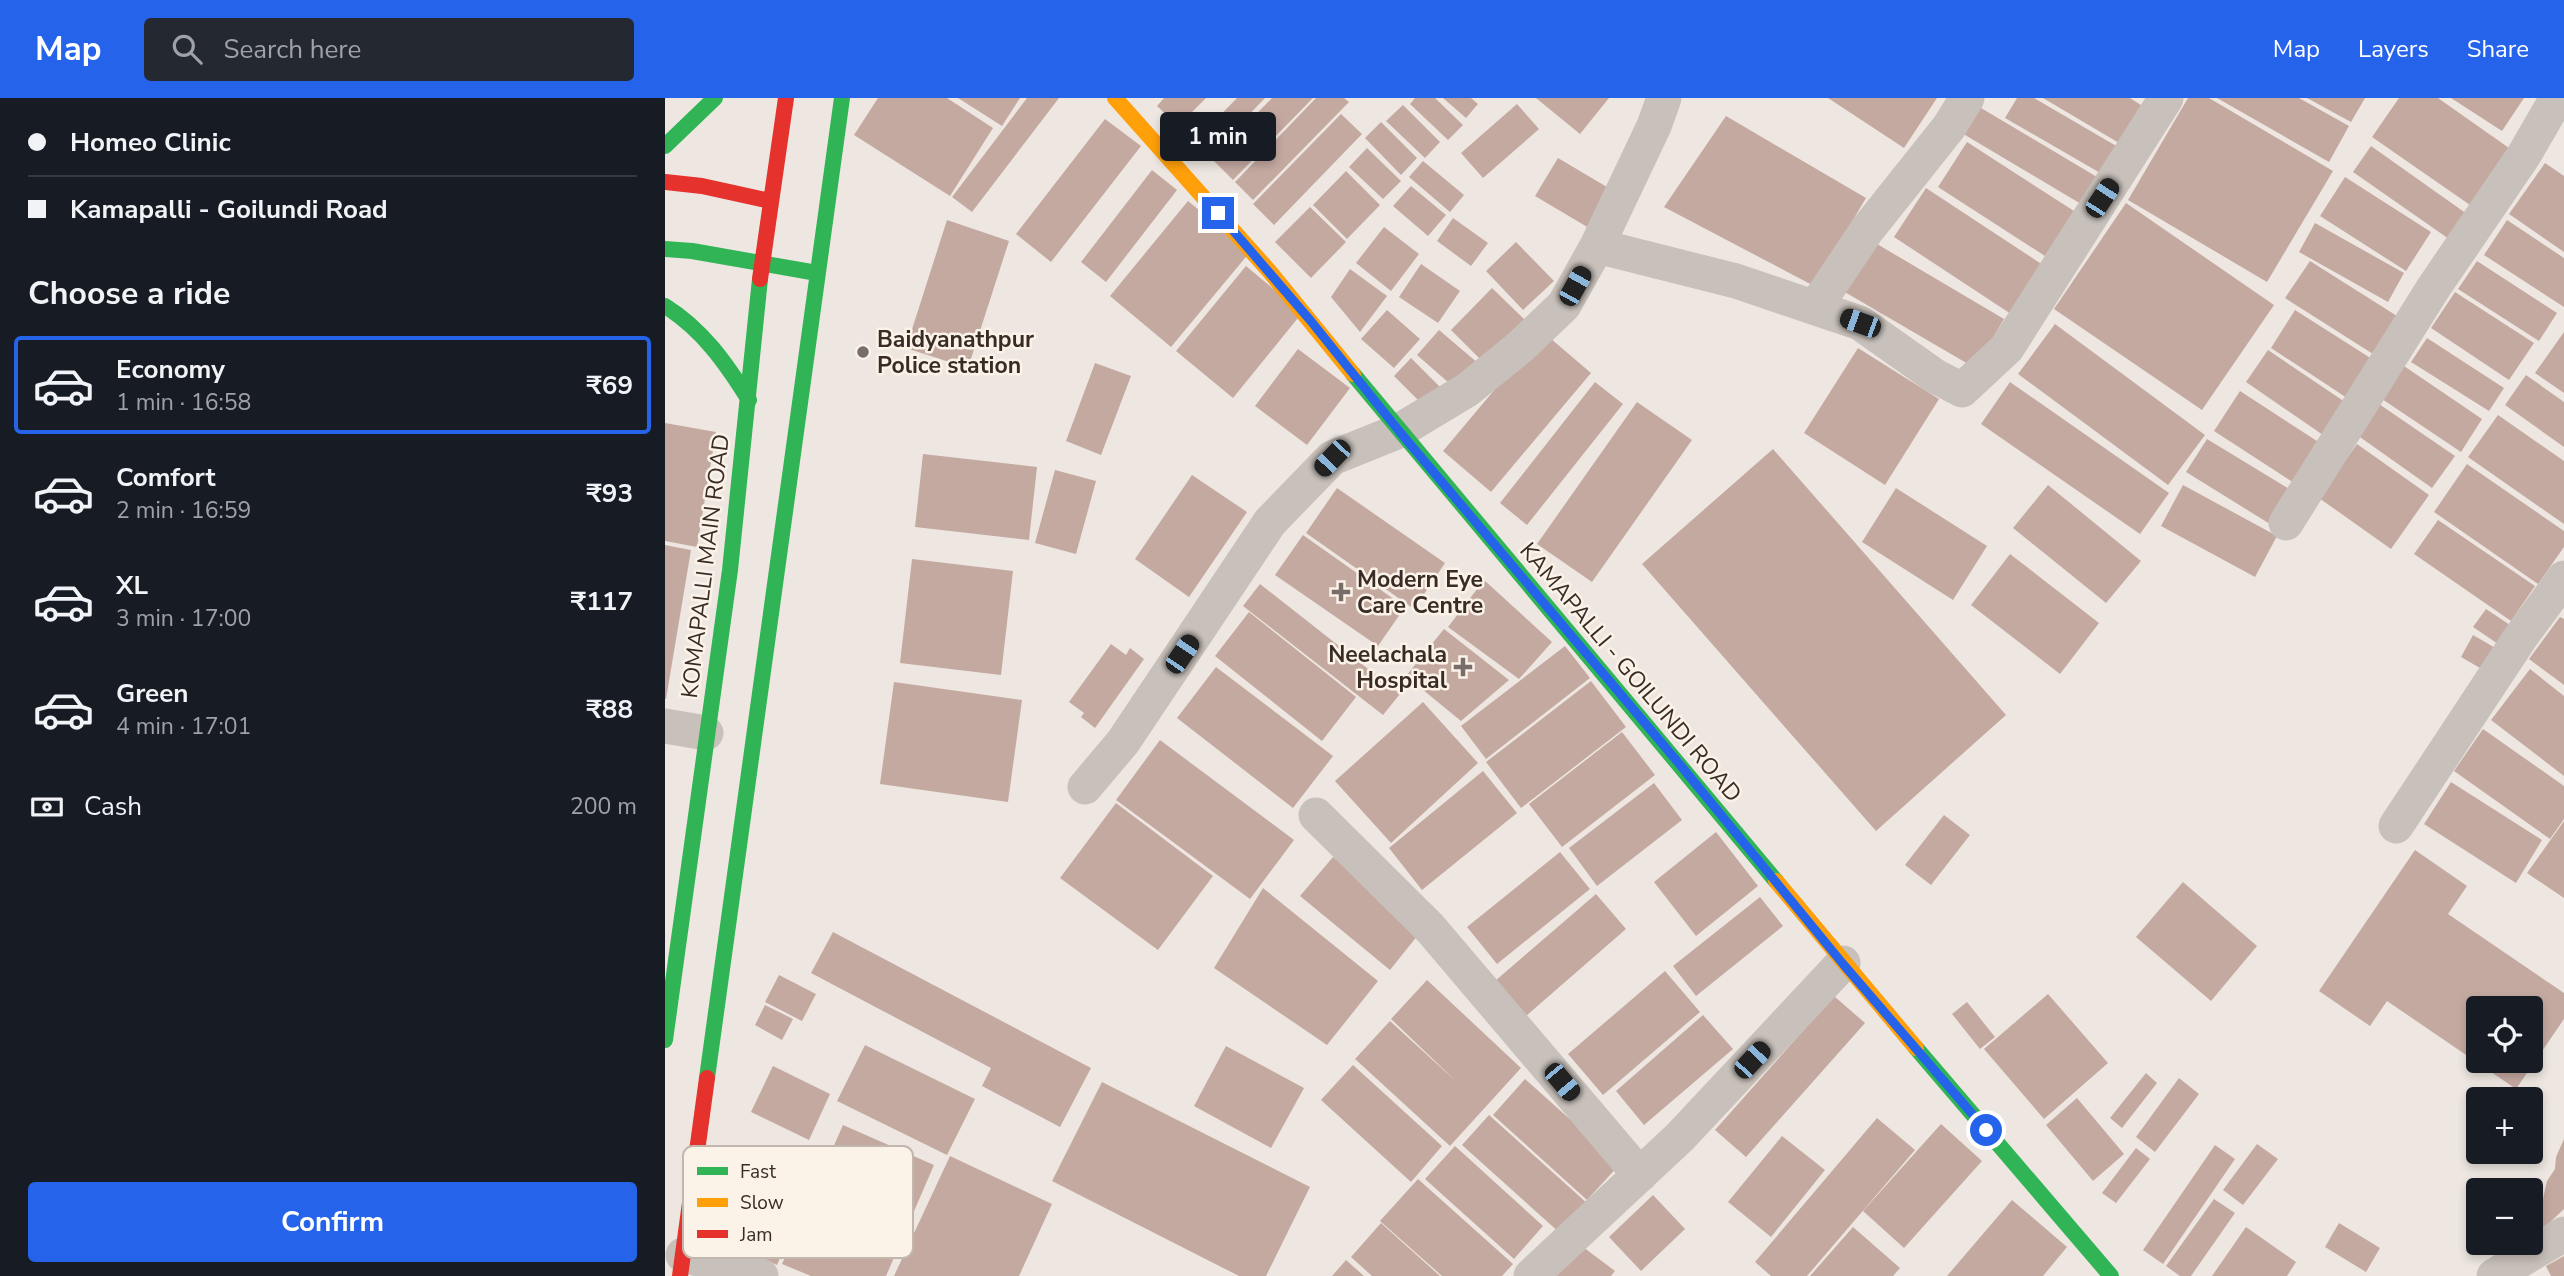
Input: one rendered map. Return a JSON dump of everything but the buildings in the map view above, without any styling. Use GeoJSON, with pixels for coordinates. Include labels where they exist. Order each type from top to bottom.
{"type":"FeatureCollection","features":[{"type":"Feature","properties":{"kind":"main road"},"geometry":{"type":"LineString","coordinates":[[665,146],[715,98]]}},
{"type":"Feature","properties":{"kind":"main road","name":"KOMAPALLI MAIN ROAD"},"geometry":{"type":"LineString","coordinates":[[665,1040],[730,570],[762,263],[786,98]]}},
{"type":"Feature","properties":{"kind":"main road"},"geometry":{"type":"LineString","coordinates":[[698,1146],[842,98]]}},
{"type":"Feature","properties":{"kind":"main road","name":"KAMAPALLI - GOILUNDI ROAD"},"geometry":{"type":"LineString","coordinates":[[1115,98],[1270,272],[1843,964],[2111,1276]]}},
{"type":"Feature","properties":{"kind":"main road"},"geometry":{"type":"LineString","coordinates":[[665,182],[702,186],[770,201]]}},
{"type":"Feature","properties":{"kind":"main road"},"geometry":{"type":"LineString","coordinates":[[665,249],[692,251],[817,273]]}},
{"type":"Feature","properties":{"kind":"main road"},"geometry":{"type":"LineString","coordinates":[[665,306],[695,328],[717,353],[749,400]]}},
{"type":"Feature","properties":{"kind":"street"},"geometry":{"type":"LineString","coordinates":[[1085,787],[1123,742],[1270,522],[1332,458],[1399,431],[1467,390],[1520,347],[1564,305],[1597,246],[1654,127],[1664,98]]}},
{"type":"Feature","properties":{"kind":"street"},"geometry":{"type":"LineString","coordinates":[[1816,306],[1867,230],[1949,127],[1967,98]]}},
{"type":"Feature","properties":{"kind":"street"},"geometry":{"type":"LineString","coordinates":[[1597,246],[1736,281],[1860,323],[1935,376],[1962,390],[2007,348],[2166,98]]}},
{"type":"Feature","properties":{"kind":"street"},"geometry":{"type":"LineString","coordinates":[[2286,523],[2434,286],[2525,155],[2557,98]]}},
{"type":"Feature","properties":{"kind":"street"},"geometry":{"type":"LineString","coordinates":[[2396,826],[2520,638],[2564,578]]}},
{"type":"Feature","properties":{"kind":"street"},"geometry":{"type":"LineString","coordinates":[[665,726],[706,733]]}},
{"type":"Feature","properties":{"kind":"street"},"geometry":{"type":"LineString","coordinates":[[1316,815],[1430,928],[1640,1175]]}},
{"type":"Feature","properties":{"kind":"street"},"geometry":{"type":"LineString","coordinates":[[1531,1276],[1680,1138],[1843,964]]}},
{"type":"Feature","properties":{"kind":"street"},"geometry":{"type":"LineString","coordinates":[[2494,1276],[2564,1234]]}},
{"type":"Feature","properties":{"kind":"street"},"geometry":{"type":"LineString","coordinates":[[682,1266],[761,1276]]}},
{"type":"Feature","properties":{"kind":"traffic: fast"},"geometry":{"type":"LineString","coordinates":[[665,146],[715,98]]}},
{"type":"Feature","properties":{"kind":"traffic: fast"},"geometry":{"type":"LineString","coordinates":[[707,1078],[842,98]]}},
{"type":"Feature","properties":{"kind":"traffic: fast"},"geometry":{"type":"LineString","coordinates":[[665,249],[692,251],[817,273]]}},
{"type":"Feature","properties":{"kind":"traffic: fast"},"geometry":{"type":"LineString","coordinates":[[665,1040],[730,570],[760,279]]}},
{"type":"Feature","properties":{"kind":"traffic: fast"},"geometry":{"type":"LineString","coordinates":[[665,306],[702,336],[749,400]]}},
{"type":"Feature","properties":{"kind":"traffic: fast"},"geometry":{"type":"LineString","coordinates":[[1353,374],[1776,881]]}},
{"type":"Feature","properties":{"kind":"traffic: fast"},"geometry":{"type":"LineString","coordinates":[[1916,1048],[2111,1276]]}},
{"type":"Feature","properties":{"kind":"traffic: slow"},"geometry":{"type":"LineString","coordinates":[[1115,98],[1270,272],[1353,374]]}},
{"type":"Feature","properties":{"kind":"traffic: slow"},"geometry":{"type":"LineString","coordinates":[[1776,881],[1916,1048]]}},
{"type":"Feature","properties":{"kind":"traffic: jam"},"geometry":{"type":"LineString","coordinates":[[760,279],[786,98]]}},
{"type":"Feature","properties":{"kind":"traffic: jam"},"geometry":{"type":"LineString","coordinates":[[665,182],[702,186],[770,201]]}},
{"type":"Feature","properties":{"kind":"traffic: jam"},"geometry":{"type":"LineString","coordinates":[[698,1146],[707,1078]]}},
{"type":"Feature","properties":{"kind":"traffic: jam"},"geometry":{"type":"LineString","coordinates":[[680,1276],[683,1254]]}},
{"type":"Feature","properties":{"kind":"place","name":"Baidyanathpur Police station"},"geometry":{"type":"Point","coordinates":[863,352]}},
{"type":"Feature","properties":{"kind":"place","name":"Modern Eye Care Centre"},"geometry":{"type":"Point","coordinates":[1341,592]}},
{"type":"Feature","properties":{"kind":"place","name":"Neelachala Hospital"},"geometry":{"type":"Point","coordinates":[1463,667]}},
{"type":"Feature","properties":{"kind":"route"},"geometry":{"type":"LineString","coordinates":[[1218,213],[1310,320],[1399,431],[1681,766],[1843,964],[1986,1130]]}}]}
